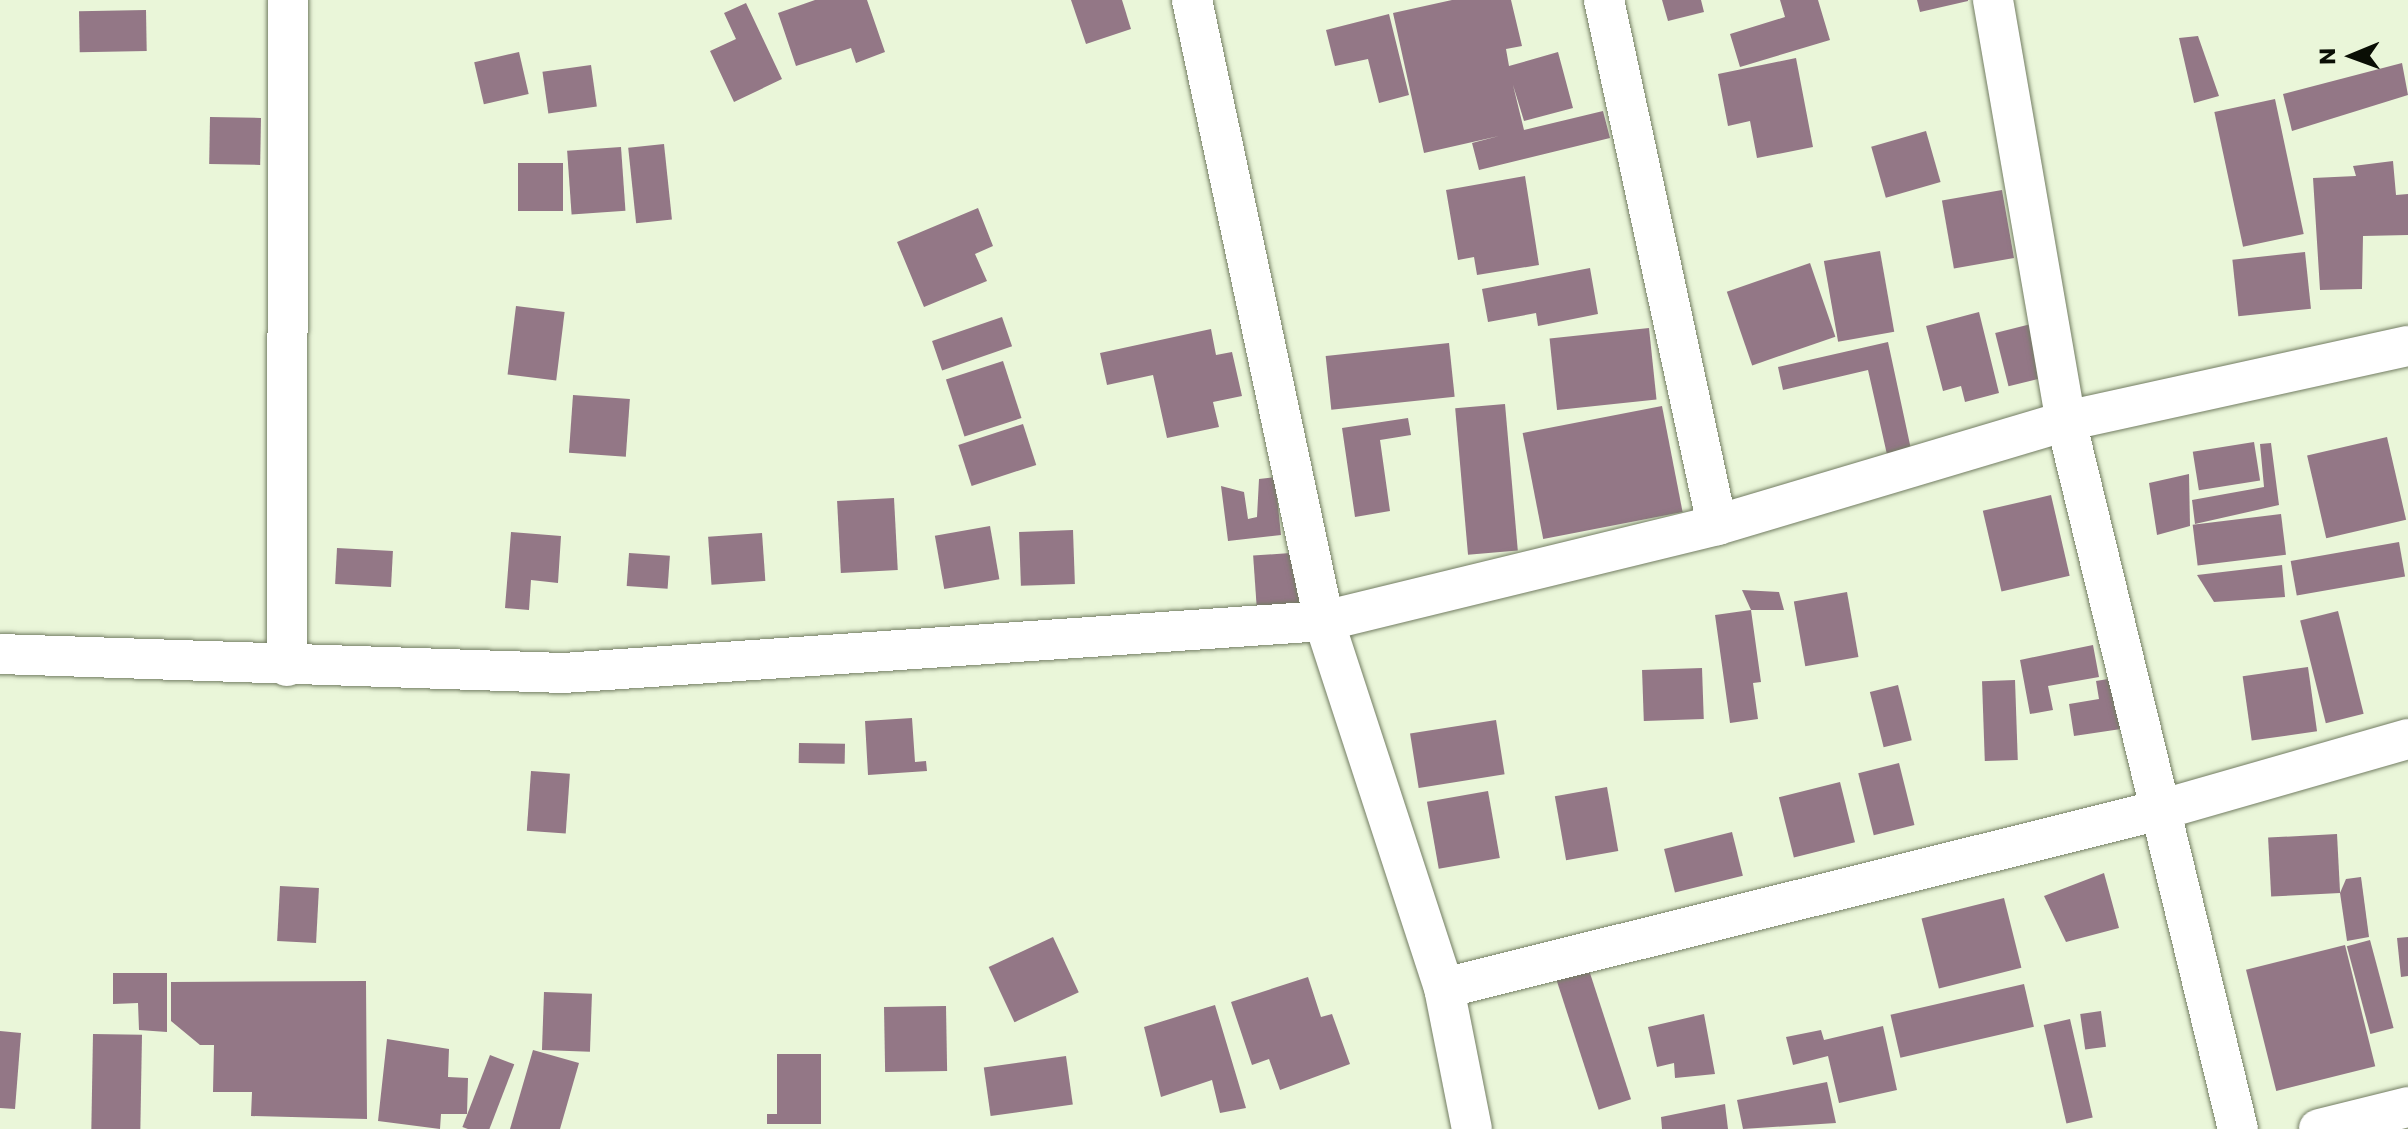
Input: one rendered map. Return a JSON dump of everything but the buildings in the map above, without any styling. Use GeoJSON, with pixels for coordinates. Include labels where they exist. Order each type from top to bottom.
{"type":"FeatureCollection","features":[{"type":"Feature","properties":{"kind":"street"},"geometry":{"type":"LineString","coordinates":[[287,666],[288,0]]}},
{"type":"Feature","properties":{"kind":"street"},"geometry":{"type":"LineString","coordinates":[[1192,0],[1324,621],[1444,988],[1472,1129]]}},
{"type":"Feature","properties":{"kind":"street"},"geometry":{"type":"LineString","coordinates":[[1604,0],[1717,525]]}},
{"type":"Feature","properties":{"kind":"street"},"geometry":{"type":"LineString","coordinates":[[1993,0],[2066,421],[2238,1129]]}},
{"type":"Feature","properties":{"kind":"street"},"geometry":{"type":"LineString","coordinates":[[0,654],[563,673],[1324,621],[1717,525],[2066,421],[2408,346]]}},
{"type":"Feature","properties":{"kind":"street"},"geometry":{"type":"LineString","coordinates":[[1444,988],[2160,810],[2408,739]]}},
{"type":"Feature","properties":{"kind":"street"},"geometry":{"type":"LineString","coordinates":[[2319,1129],[2408,1107]]}}]}
